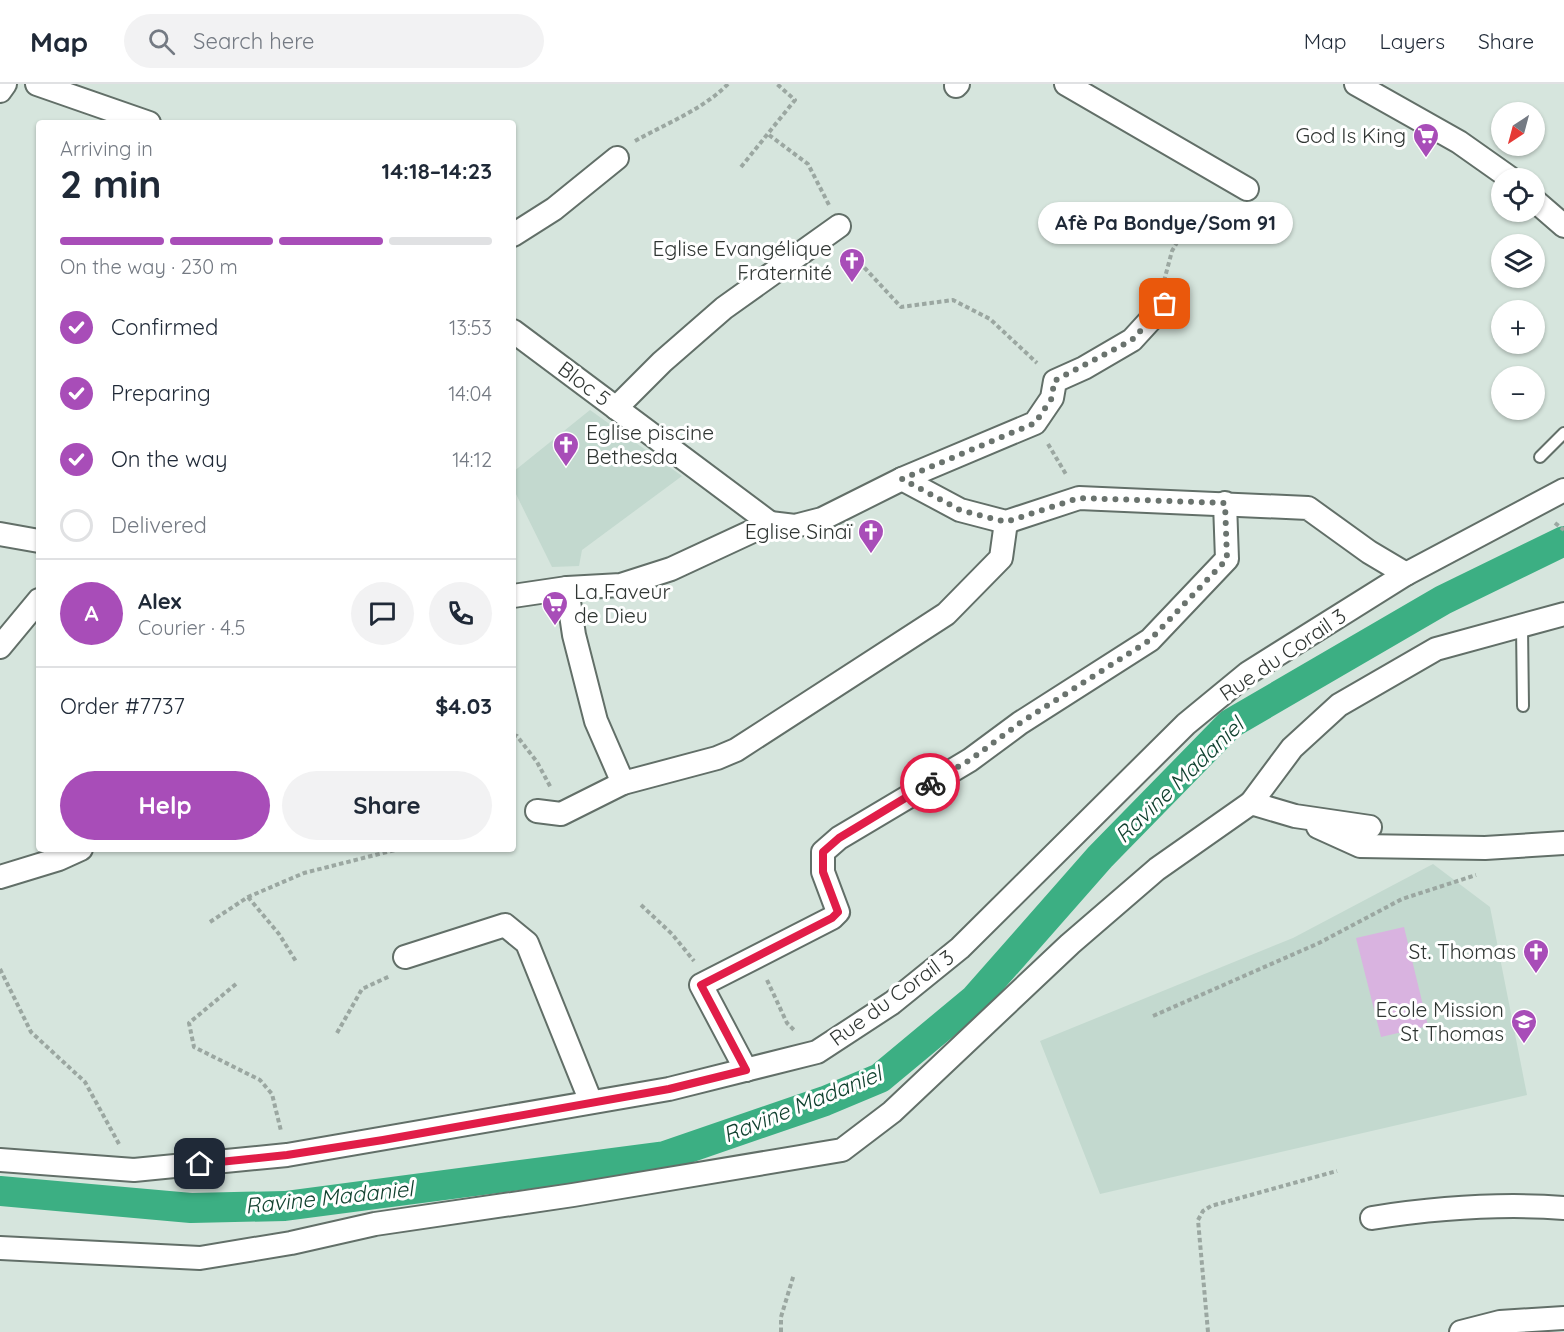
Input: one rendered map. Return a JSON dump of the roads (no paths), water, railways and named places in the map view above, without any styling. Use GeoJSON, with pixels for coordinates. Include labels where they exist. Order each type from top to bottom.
{"type":"FeatureCollection","features":[{"type":"Feature","properties":{"kind":"street"},"geometry":{"type":"LineString","coordinates":[[0,90],[5,84]]}},
{"type":"Feature","properties":{"kind":"street"},"geometry":{"type":"LineString","coordinates":[[37,84],[140,120]]}},
{"type":"Feature","properties":{"kind":"street"},"geometry":{"type":"LineString","coordinates":[[1066,84],[1247,189]]}},
{"type":"Feature","properties":{"kind":"street"},"geometry":{"type":"LineString","coordinates":[[1356,84],[1459,142],[1496,168]]}},
{"type":"Feature","properties":{"kind":"street"},"geometry":{"type":"LineString","coordinates":[[516,233],[554,209],[616,158]]}},
{"type":"Feature","properties":{"kind":"street"},"geometry":{"type":"LineString","coordinates":[[1545,210],[1564,226]]}},
{"type":"Feature","properties":{"kind":"street"},"geometry":{"type":"LineString","coordinates":[[616,408],[662,362],[724,308],[839,226]]}},
{"type":"Feature","properties":{"kind":"street"},"geometry":{"type":"LineString","coordinates":[[516,596],[567,588],[621,585],[671,569],[770,523],[795,526],[822,519],[902,479],[1035,423],[1052,398],[1054,381],[1132,340],[1165,304]]}},
{"type":"Feature","properties":{"kind":"street","name":"Bloc 5"},"geometry":{"type":"LineString","coordinates":[[516,333],[770,523]]}},
{"type":"Feature","properties":{"kind":"street"},"geometry":{"type":"LineString","coordinates":[[902,479],[960,510],[1006,522],[1079,498],[1308,508],[1369,552],[1406,574]]}},
{"type":"Feature","properties":{"kind":"street","name":"Rue du Corail 3"},"geometry":{"type":"LineString","coordinates":[[0,1160],[134,1170],[287,1155],[669,1089],[817,1052],[892,1003],[960,948],[1186,724],[1248,673],[1406,574],[1564,490]]}},
{"type":"Feature","properties":{"kind":"street"},"geometry":{"type":"LineString","coordinates":[[746,1070],[701,985],[757,958],[832,918],[838,912],[823,872],[823,852],[839,838],[970,760],[1020,723],[1150,640],[1227,559],[1225,503]]}},
{"type":"Feature","properties":{"kind":"street"},"geometry":{"type":"LineString","coordinates":[[537,811],[561,814],[623,783],[717,758],[736,750],[946,614],[1001,558],[1006,522]]}},
{"type":"Feature","properties":{"kind":"street"},"geometry":{"type":"LineString","coordinates":[[0,534],[36,540]]}},
{"type":"Feature","properties":{"kind":"street"},"geometry":{"type":"LineString","coordinates":[[567,588],[574,635],[596,721],[623,783]]}},
{"type":"Feature","properties":{"kind":"street"},"geometry":{"type":"LineString","coordinates":[[0,647],[36,604]]}},
{"type":"Feature","properties":{"kind":"street"},"geometry":{"type":"LineString","coordinates":[[0,1248],[200,1258],[291,1243],[375,1224],[573,1195],[842,1150],[892,1112],[1070,944],[1149,877],[1251,803],[1292,748],[1340,705],[1436,649],[1564,614]]}},
{"type":"Feature","properties":{"kind":"street"},"geometry":{"type":"LineString","coordinates":[[1251,803],[1295,816],[1370,827]]}},
{"type":"Feature","properties":{"kind":"street"},"geometry":{"type":"LineString","coordinates":[[1295,816],[1360,846],[1509,847],[1564,843]]}},
{"type":"Feature","properties":{"kind":"street"},"geometry":{"type":"LineString","coordinates":[[0,877],[74,852]]}},
{"type":"Feature","properties":{"kind":"street"},"geometry":{"type":"LineString","coordinates":[[405,957],[505,925],[527,943],[591,1102]]}},
{"type":"Feature","properties":{"kind":"street"},"geometry":{"type":"LineString","coordinates":[[1372,1218],[1436,1208],[1479,1205],[1564,1208]]}},
{"type":"Feature","properties":{"kind":"street"},"geometry":{"type":"LineString","coordinates":[[1461,1332],[1500,1322],[1564,1318]]}},
{"type":"Feature","properties":{"kind":"lane"},"geometry":{"type":"LineString","coordinates":[[1540,457],[1564,433]]}},
{"type":"Feature","properties":{"kind":"lane"},"geometry":{"type":"LineString","coordinates":[[1522,627],[1523,706]]}},
{"type":"Feature","properties":{"kind":"waterway","name":"Ravine Madaniel"},"geometry":{"type":"LineString","coordinates":[[0,1191],[191,1208],[285,1206],[665,1156],[825,1101],[880,1078],[975,999],[1100,857],[1230,724],[1443,600],[1564,541]]}},
{"type":"Feature","properties":{"kind":"place","name":"God Is King"},"geometry":{"type":"Point","coordinates":[1426,159]}},
{"type":"Feature","properties":{"kind":"place","name":"Eglise Evangélique Fraternité"},"geometry":{"type":"Point","coordinates":[852,284]}},
{"type":"Feature","properties":{"kind":"place","name":"Afè Pa Bondye/Som 91"},"geometry":{"type":"Point","coordinates":[1165,304]}},
{"type":"Feature","properties":{"kind":"place","name":"Eglise piscine Bethesda"},"geometry":{"type":"Point","coordinates":[566,468]}},
{"type":"Feature","properties":{"kind":"place","name":"Eglise Sinaï"},"geometry":{"type":"Point","coordinates":[871,555]}},
{"type":"Feature","properties":{"kind":"place","name":"La Faveur de Dieu"},"geometry":{"type":"Point","coordinates":[555,627]}},
{"type":"Feature","properties":{"kind":"place","name":"St. Thomas"},"geometry":{"type":"Point","coordinates":[1536,975]}},
{"type":"Feature","properties":{"kind":"place","name":"Ecole Mission St Thomas"},"geometry":{"type":"Point","coordinates":[1524,1045]}}]}
